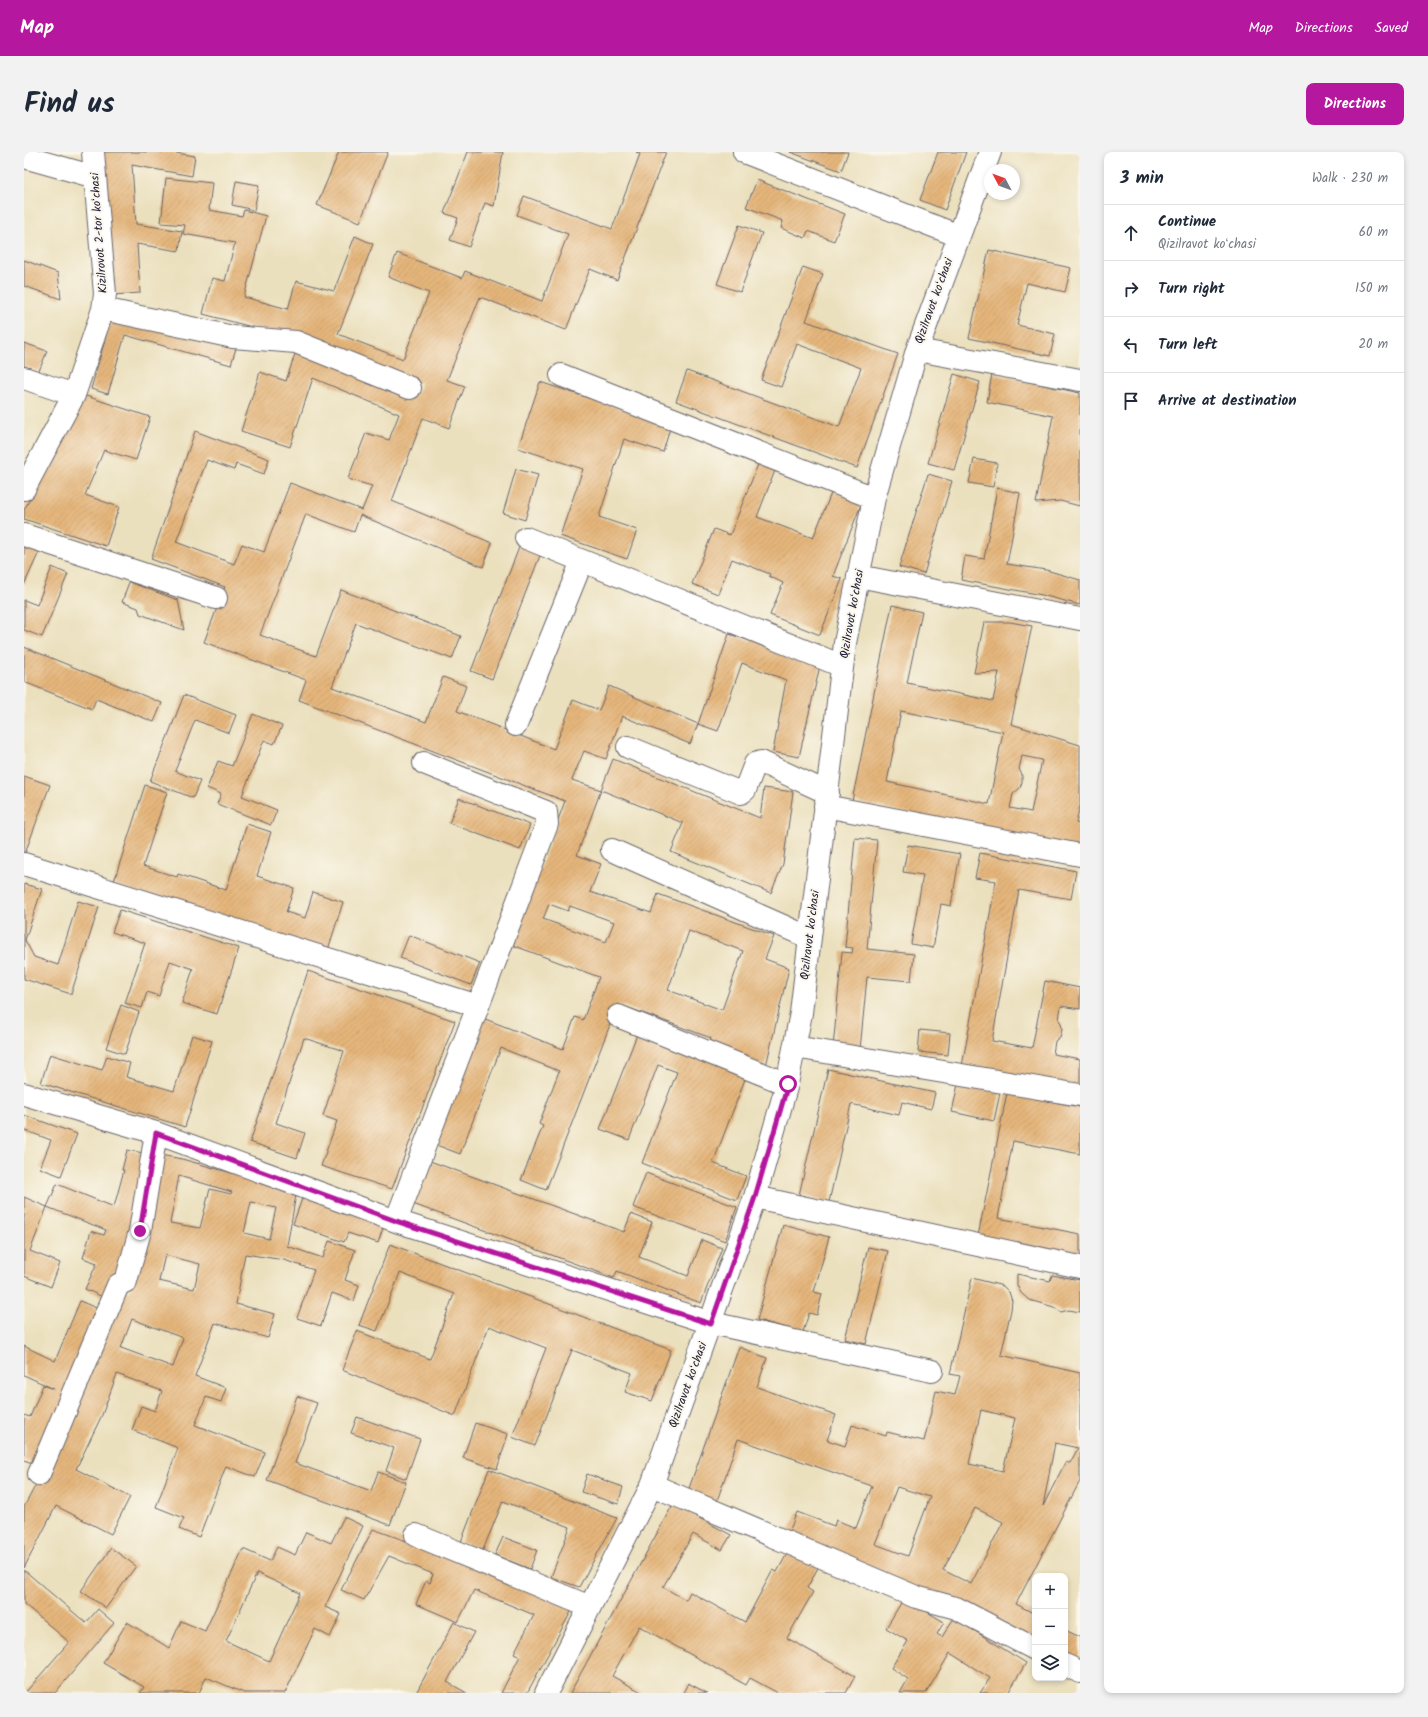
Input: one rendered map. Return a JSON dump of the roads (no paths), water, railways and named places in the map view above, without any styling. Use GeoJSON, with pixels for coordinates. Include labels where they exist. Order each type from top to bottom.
{"type":"FeatureCollection","features":[{"type":"Feature","properties":{"kind":"street","name":"Kizilrovot 2-tor koʻchasi"},"geometry":{"type":"LineString","coordinates":[[24,489],[74,394],[103,310],[105,294],[93,152]]}},
{"type":"Feature","properties":{"kind":"street"},"geometry":{"type":"LineString","coordinates":[[744,152],[958,236]]}},
{"type":"Feature","properties":{"kind":"street","name":"Qizilravot koʻchasi"},"geometry":{"type":"LineString","coordinates":[[546,1693],[652,1485],[711,1324],[755,1197],[788,1084],[801,1013],[842,666],[874,498],[917,350],[990,152]]}},
{"type":"Feature","properties":{"kind":"street"},"geometry":{"type":"LineString","coordinates":[[24,157],[95,177]]}},
{"type":"Feature","properties":{"kind":"street"},"geometry":{"type":"LineString","coordinates":[[103,310],[233,338],[296,342],[410,388]]}},
{"type":"Feature","properties":{"kind":"street"},"geometry":{"type":"LineString","coordinates":[[917,350],[1080,380]]}},
{"type":"Feature","properties":{"kind":"street"},"geometry":{"type":"LineString","coordinates":[[561,374],[874,498]]}},
{"type":"Feature","properties":{"kind":"street"},"geometry":{"type":"LineString","coordinates":[[24,378],[74,394]]}},
{"type":"Feature","properties":{"kind":"street"},"geometry":{"type":"LineString","coordinates":[[24,535],[216,598]]}},
{"type":"Feature","properties":{"kind":"street"},"geometry":{"type":"LineString","coordinates":[[526,538],[842,666]]}},
{"type":"Feature","properties":{"kind":"street"},"geometry":{"type":"LineString","coordinates":[[516,725],[582,561]]}},
{"type":"Feature","properties":{"kind":"street"},"geometry":{"type":"LineString","coordinates":[[858,576],[1080,619]]}},
{"type":"Feature","properties":{"kind":"street"},"geometry":{"type":"LineString","coordinates":[[628,747],[741,793],[745,790],[755,764],[761,762],[826,799],[1080,855]]}},
{"type":"Feature","properties":{"kind":"street"},"geometry":{"type":"LineString","coordinates":[[396,1221],[547,824],[546,812],[424,763]]}},
{"type":"Feature","properties":{"kind":"street"},"geometry":{"type":"LineString","coordinates":[[612,850],[810,938]]}},
{"type":"Feature","properties":{"kind":"street"},"geometry":{"type":"LineString","coordinates":[[24,864],[478,1006]]}},
{"type":"Feature","properties":{"kind":"street"},"geometry":{"type":"LineString","coordinates":[[618,1016],[788,1084]]}},
{"type":"Feature","properties":{"kind":"street"},"geometry":{"type":"LineString","coordinates":[[795,1047],[1080,1095]]}},
{"type":"Feature","properties":{"kind":"street"},"geometry":{"type":"LineString","coordinates":[[24,1094],[156,1133],[396,1221],[711,1324],[932,1371]]}},
{"type":"Feature","properties":{"kind":"street"},"geometry":{"type":"LineString","coordinates":[[39,1474],[118,1285],[126,1281],[140,1231],[156,1133]]}},
{"type":"Feature","properties":{"kind":"street"},"geometry":{"type":"LineString","coordinates":[[755,1197],[1080,1267]]}},
{"type":"Feature","properties":{"kind":"street"},"geometry":{"type":"LineString","coordinates":[[652,1485],[916,1597],[956,1608],[1032,1647]]}},
{"type":"Feature","properties":{"kind":"street"},"geometry":{"type":"LineString","coordinates":[[416,1535],[590,1607]]}},
{"type":"Feature","properties":{"kind":"street"},"geometry":{"type":"LineString","coordinates":[[1068,1666],[1080,1672]]}}]}
